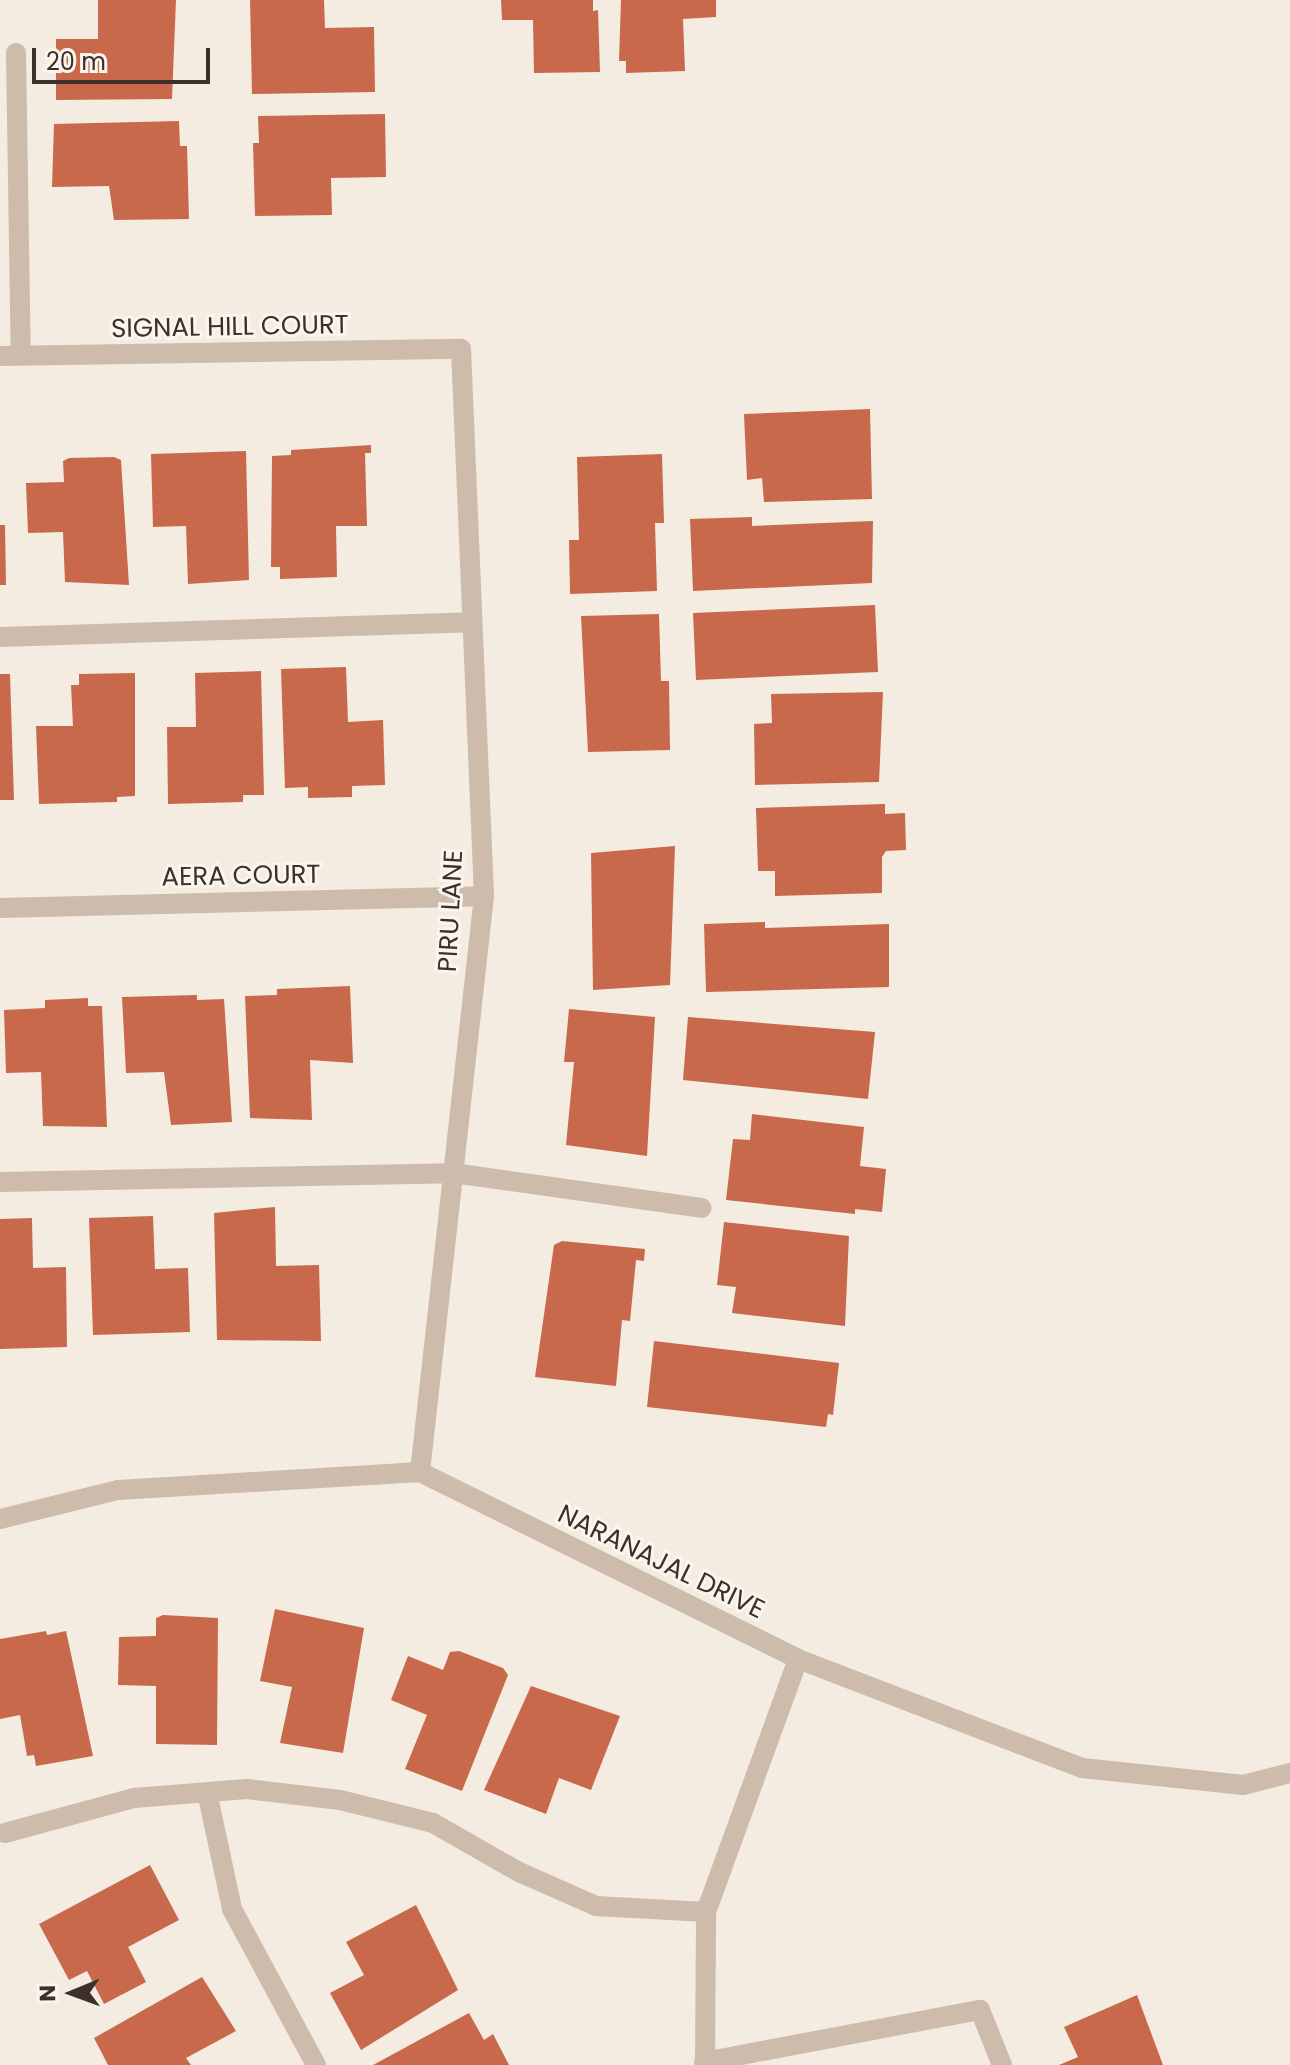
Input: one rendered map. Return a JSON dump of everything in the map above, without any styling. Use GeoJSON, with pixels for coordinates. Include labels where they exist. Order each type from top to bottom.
{"type":"FeatureCollection","features":[{"type":"Feature","properties":{"kind":"street"},"geometry":{"type":"LineString","coordinates":[[16,53],[21,355]]}},
{"type":"Feature","properties":{"kind":"street","name":"SIGNAL HILL COURT"},"geometry":{"type":"LineString","coordinates":[[0,356],[461,349]]}},
{"type":"Feature","properties":{"kind":"street","name":"PIRU LANE"},"geometry":{"type":"LineString","coordinates":[[420,1472],[484,896],[461,349]]}},
{"type":"Feature","properties":{"kind":"street"},"geometry":{"type":"LineString","coordinates":[[0,637],[472,622]]}},
{"type":"Feature","properties":{"kind":"street","name":"AERA COURT"},"geometry":{"type":"LineString","coordinates":[[0,908],[484,896]]}},
{"type":"Feature","properties":{"kind":"street"},"geometry":{"type":"LineString","coordinates":[[0,1182],[453,1173],[702,1208]]}},
{"type":"Feature","properties":{"kind":"street","name":"NARANAJAL DRIVE"},"geometry":{"type":"LineString","coordinates":[[0,1519],[118,1490],[420,1472],[798,1659],[1082,1768],[1243,1785],[1290,1773]]}},
{"type":"Feature","properties":{"kind":"street"},"geometry":{"type":"LineString","coordinates":[[798,1659],[706,1912],[704,2064],[980,2010],[1002,2065]]}},
{"type":"Feature","properties":{"kind":"street"},"geometry":{"type":"LineString","coordinates":[[5,1833],[134,1798],[247,1789],[353,1803],[433,1823],[519,1872],[596,1906],[706,1912]]}},
{"type":"Feature","properties":{"kind":"street"},"geometry":{"type":"LineString","coordinates":[[207,1792],[232,1909],[316,2065]]}},
{"type":"Feature","properties":{"kind":"building"},"geometry":{"type":"Polygon","coordinates":[[[98,0],[176,0],[172,99],[56,100],[56,39],[98,39],[98,0]]]}},
{"type":"Feature","properties":{"kind":"building"},"geometry":{"type":"Polygon","coordinates":[[[250,0],[324,0],[325,28],[374,27],[375,92],[252,94],[250,0]]]}},
{"type":"Feature","properties":{"kind":"building"},"geometry":{"type":"Polygon","coordinates":[[[501,0],[593,0],[593,11],[598,10],[600,72],[534,73],[533,20],[502,20],[501,0]]]}},
{"type":"Feature","properties":{"kind":"building"},"geometry":{"type":"Polygon","coordinates":[[[621,0],[716,0],[716,17],[683,19],[685,71],[626,73],[626,61],[619,61],[621,0]]]}},
{"type":"Feature","properties":{"kind":"building"},"geometry":{"type":"Polygon","coordinates":[[[385,114],[386,177],[331,178],[332,215],[255,216],[253,143],[259,143],[258,116],[385,114]]]}},
{"type":"Feature","properties":{"kind":"building"},"geometry":{"type":"Polygon","coordinates":[[[179,121],[180,146],[187,146],[189,219],[114,220],[109,186],[52,187],[54,124],[179,121]]]}},
{"type":"Feature","properties":{"kind":"building"},"geometry":{"type":"Polygon","coordinates":[[[870,409],[872,499],[764,502],[762,478],[747,480],[744,414],[870,409]]]}},
{"type":"Feature","properties":{"kind":"building"},"geometry":{"type":"Polygon","coordinates":[[[371,445],[371,453],[365,453],[367,526],[336,526],[337,577],[280,579],[280,567],[271,567],[272,456],[291,455],[291,450],[371,445]]]}},
{"type":"Feature","properties":{"kind":"building"},"geometry":{"type":"Polygon","coordinates":[[[246,451],[249,580],[188,584],[186,526],[153,527],[151,454],[246,451]]]}},
{"type":"Feature","properties":{"kind":"building"},"geometry":{"type":"Polygon","coordinates":[[[662,454],[664,523],[655,523],[657,591],[570,594],[569,540],[579,540],[577,457],[662,454]]]}},
{"type":"Feature","properties":{"kind":"building"},"geometry":{"type":"Polygon","coordinates":[[[114,457],[121,460],[129,585],[65,582],[63,532],[28,533],[26,483],[64,482],[63,461],[69,458],[114,457]]]}},
{"type":"Feature","properties":{"kind":"building"},"geometry":{"type":"Polygon","coordinates":[[[752,517],[752,526],[873,521],[872,583],[693,591],[690,519],[752,517]]]}},
{"type":"Feature","properties":{"kind":"building"},"geometry":{"type":"Polygon","coordinates":[[[0,525],[5,525],[6,585],[0,585],[0,525]]]}},
{"type":"Feature","properties":{"kind":"building"},"geometry":{"type":"Polygon","coordinates":[[[875,605],[878,672],[696,680],[693,613],[875,605]]]}},
{"type":"Feature","properties":{"kind":"building"},"geometry":{"type":"Polygon","coordinates":[[[659,614],[661,681],[669,681],[670,750],[588,752],[581,616],[659,614]]]}},
{"type":"Feature","properties":{"kind":"building"},"geometry":{"type":"Polygon","coordinates":[[[346,667],[348,722],[383,720],[385,785],[352,786],[352,797],[308,798],[308,787],[285,788],[281,669],[346,667]]]}},
{"type":"Feature","properties":{"kind":"building"},"geometry":{"type":"Polygon","coordinates":[[[261,671],[264,795],[243,795],[243,802],[168,804],[167,727],[196,727],[195,673],[261,671]]]}},
{"type":"Feature","properties":{"kind":"building"},"geometry":{"type":"Polygon","coordinates":[[[135,673],[135,796],[117,797],[117,802],[39,804],[36,726],[73,726],[71,685],[79,685],[79,674],[135,673]]]}},
{"type":"Feature","properties":{"kind":"building"},"geometry":{"type":"Polygon","coordinates":[[[0,674],[10,674],[14,800],[0,800],[0,674]]]}},
{"type":"Feature","properties":{"kind":"building"},"geometry":{"type":"Polygon","coordinates":[[[883,692],[879,782],[755,785],[754,724],[772,723],[771,694],[883,692]]]}},
{"type":"Feature","properties":{"kind":"building"},"geometry":{"type":"Polygon","coordinates":[[[885,804],[885,814],[905,813],[906,850],[886,851],[882,857],[882,893],[775,896],[775,871],[758,871],[756,808],[885,804]]]}},
{"type":"Feature","properties":{"kind":"building"},"geometry":{"type":"Polygon","coordinates":[[[675,846],[670,985],[593,990],[591,853],[675,846]]]}},
{"type":"Feature","properties":{"kind":"building"},"geometry":{"type":"Polygon","coordinates":[[[765,922],[765,928],[889,924],[889,987],[706,992],[704,924],[765,922]]]}},
{"type":"Feature","properties":{"kind":"building"},"geometry":{"type":"Polygon","coordinates":[[[350,986],[353,1063],[310,1060],[312,1120],[250,1118],[245,996],[277,995],[277,989],[350,986]]]}},
{"type":"Feature","properties":{"kind":"building"},"geometry":{"type":"Polygon","coordinates":[[[197,995],[197,1000],[224,999],[232,1122],[171,1125],[164,1072],[126,1073],[122,997],[197,995]]]}},
{"type":"Feature","properties":{"kind":"building"},"geometry":{"type":"Polygon","coordinates":[[[88,998],[88,1006],[102,1006],[107,1127],[43,1126],[41,1072],[6,1073],[4,1010],[45,1008],[45,1000],[88,998]]]}},
{"type":"Feature","properties":{"kind":"building"},"geometry":{"type":"Polygon","coordinates":[[[569,1009],[655,1017],[647,1156],[566,1145],[574,1062],[564,1062],[569,1009]]]}},
{"type":"Feature","properties":{"kind":"building"},"geometry":{"type":"Polygon","coordinates":[[[688,1017],[875,1032],[868,1099],[683,1080],[688,1017]]]}},
{"type":"Feature","properties":{"kind":"building"},"geometry":{"type":"Polygon","coordinates":[[[752,1114],[864,1127],[860,1166],[886,1169],[882,1212],[855,1209],[855,1214],[726,1200],[733,1139],[750,1140],[752,1114]]]}},
{"type":"Feature","properties":{"kind":"building"},"geometry":{"type":"Polygon","coordinates":[[[275,1207],[276,1266],[319,1265],[321,1341],[217,1340],[214,1213],[275,1207]]]}},
{"type":"Feature","properties":{"kind":"building"},"geometry":{"type":"Polygon","coordinates":[[[153,1216],[155,1269],[188,1268],[190,1332],[93,1335],[89,1218],[153,1216]]]}},
{"type":"Feature","properties":{"kind":"building"},"geometry":{"type":"Polygon","coordinates":[[[32,1218],[33,1268],[66,1267],[67,1347],[0,1349],[0,1219],[32,1218]]]}},
{"type":"Feature","properties":{"kind":"building"},"geometry":{"type":"Polygon","coordinates":[[[724,1222],[849,1236],[845,1326],[732,1313],[736,1287],[717,1285],[724,1222]]]}},
{"type":"Feature","properties":{"kind":"building"},"geometry":{"type":"Polygon","coordinates":[[[562,1241],[645,1249],[644,1261],[636,1260],[630,1321],[622,1320],[616,1386],[535,1377],[554,1245],[562,1241]]]}},
{"type":"Feature","properties":{"kind":"building"},"geometry":{"type":"Polygon","coordinates":[[[654,1341],[839,1363],[833,1415],[828,1414],[826,1427],[647,1407],[654,1341]]]}},
{"type":"Feature","properties":{"kind":"building"},"geometry":{"type":"Polygon","coordinates":[[[275,1609],[364,1628],[343,1753],[280,1743],[292,1687],[260,1681],[275,1609]]]}},
{"type":"Feature","properties":{"kind":"building"},"geometry":{"type":"Polygon","coordinates":[[[163,1615],[218,1618],[217,1745],[156,1744],[156,1686],[118,1685],[119,1637],[156,1636],[156,1618],[163,1615]]]}},
{"type":"Feature","properties":{"kind":"building"},"geometry":{"type":"Polygon","coordinates":[[[46,1631],[47,1635],[66,1631],[93,1756],[36,1766],[34,1755],[27,1756],[20,1715],[0,1719],[0,1639],[46,1631]]]}},
{"type":"Feature","properties":{"kind":"building"},"geometry":{"type":"Polygon","coordinates":[[[459,1651],[503,1668],[508,1675],[462,1791],[405,1769],[427,1715],[391,1700],[408,1656],[443,1670],[450,1652],[459,1651]]]}},
{"type":"Feature","properties":{"kind":"building"},"geometry":{"type":"Polygon","coordinates":[[[531,1686],[620,1716],[591,1790],[559,1778],[546,1814],[484,1790],[531,1686]]]}},
{"type":"Feature","properties":{"kind":"building"},"geometry":{"type":"Polygon","coordinates":[[[150,1865],[179,1920],[128,1947],[146,1982],[104,2004],[87,1971],[69,1980],[39,1924],[150,1865]]]}},
{"type":"Feature","properties":{"kind":"building"},"geometry":{"type":"Polygon","coordinates":[[[416,1905],[458,1990],[361,2050],[330,1993],[364,1975],[346,1942],[416,1905]]]}},
{"type":"Feature","properties":{"kind":"building"},"geometry":{"type":"Polygon","coordinates":[[[202,1977],[236,2031],[186,2058],[191,2065],[108,2065],[94,2038],[202,1977]]]}},
{"type":"Feature","properties":{"kind":"building"},"geometry":{"type":"Polygon","coordinates":[[[1137,1995],[1163,2065],[1059,2065],[1078,2057],[1064,2027],[1137,1995]]]}},
{"type":"Feature","properties":{"kind":"building"},"geometry":{"type":"Polygon","coordinates":[[[469,2013],[484,2040],[493,2034],[509,2065],[373,2065],[469,2013]]]}}]}
